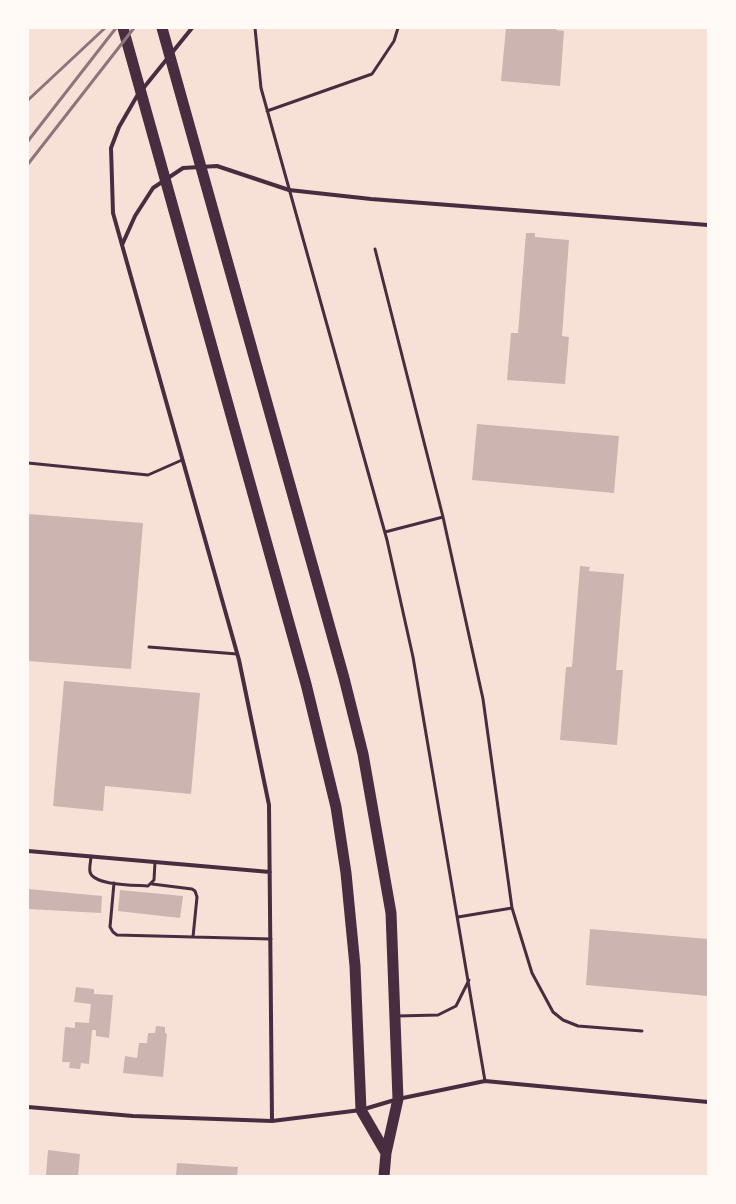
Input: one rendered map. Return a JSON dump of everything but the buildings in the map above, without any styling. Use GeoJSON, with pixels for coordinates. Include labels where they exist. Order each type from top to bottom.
{"type":"FeatureCollection","features":[{"type":"Feature","properties":{"kind":"highway"},"geometry":{"type":"LineString","coordinates":[[123,28],[306,684],[336,807],[346,873],[355,966],[361,1110],[386,1153]]}},
{"type":"Feature","properties":{"kind":"highway"},"geometry":{"type":"LineString","coordinates":[[162,28],[344,678],[363,754],[391,913],[398,1099],[386,1153],[384,1176]]}},
{"type":"Feature","properties":{"kind":"street"},"geometry":{"type":"LineString","coordinates":[[192,28],[137,96],[119,128],[111,148],[113,213],[237,654],[269,805],[272,1121]]}},
{"type":"Feature","properties":{"kind":"street"},"geometry":{"type":"LineString","coordinates":[[122,245],[135,216],[153,188],[183,168],[217,166],[289,190],[371,199],[708,225]]}},
{"type":"Feature","properties":{"kind":"street"},"geometry":{"type":"LineString","coordinates":[[28,851],[270,872]]}},
{"type":"Feature","properties":{"kind":"street"},"geometry":{"type":"LineString","coordinates":[[28,1107],[133,1116],[272,1121],[361,1110],[398,1099],[485,1081],[708,1102]]}},
{"type":"Feature","properties":{"kind":"lane"},"geometry":{"type":"LineString","coordinates":[[255,28],[261,88],[385,532],[413,658],[485,1081]]}},
{"type":"Feature","properties":{"kind":"lane"},"geometry":{"type":"LineString","coordinates":[[267,110],[372,74],[394,41],[398,28]]}},
{"type":"Feature","properties":{"kind":"lane"},"geometry":{"type":"LineString","coordinates":[[375,249],[443,517],[483,699],[512,908],[532,973],[553,1012],[563,1020],[578,1026],[642,1031]]}},
{"type":"Feature","properties":{"kind":"lane"},"geometry":{"type":"LineString","coordinates":[[28,463],[148,475],[182,460]]}},
{"type":"Feature","properties":{"kind":"lane"},"geometry":{"type":"LineString","coordinates":[[385,532],[443,517]]}},
{"type":"Feature","properties":{"kind":"lane"},"geometry":{"type":"LineString","coordinates":[[149,647],[237,654]]}},
{"type":"Feature","properties":{"kind":"lane"},"geometry":{"type":"LineString","coordinates":[[91,856],[90,872],[94,878],[100,881],[148,886],[152,884],[192,889],[195,891],[197,897],[193,937]]}},
{"type":"Feature","properties":{"kind":"lane"},"geometry":{"type":"LineString","coordinates":[[152,884],[154,880],[155,862]]}},
{"type":"Feature","properties":{"kind":"lane"},"geometry":{"type":"LineString","coordinates":[[114,883],[110,927],[117,935],[271,939]]}},
{"type":"Feature","properties":{"kind":"lane"},"geometry":{"type":"LineString","coordinates":[[458,917],[512,908]]}},
{"type":"Feature","properties":{"kind":"lane"},"geometry":{"type":"LineString","coordinates":[[395,1016],[438,1015],[456,1006],[469,980]]}},
{"type":"Feature","properties":{"kind":"railway"},"geometry":{"type":"LineString","coordinates":[[28,100],[105,28]]}},
{"type":"Feature","properties":{"kind":"railway"},"geometry":{"type":"LineString","coordinates":[[28,141],[116,28]]}},
{"type":"Feature","properties":{"kind":"railway"},"geometry":{"type":"LineString","coordinates":[[28,164],[134,28]]}}]}
